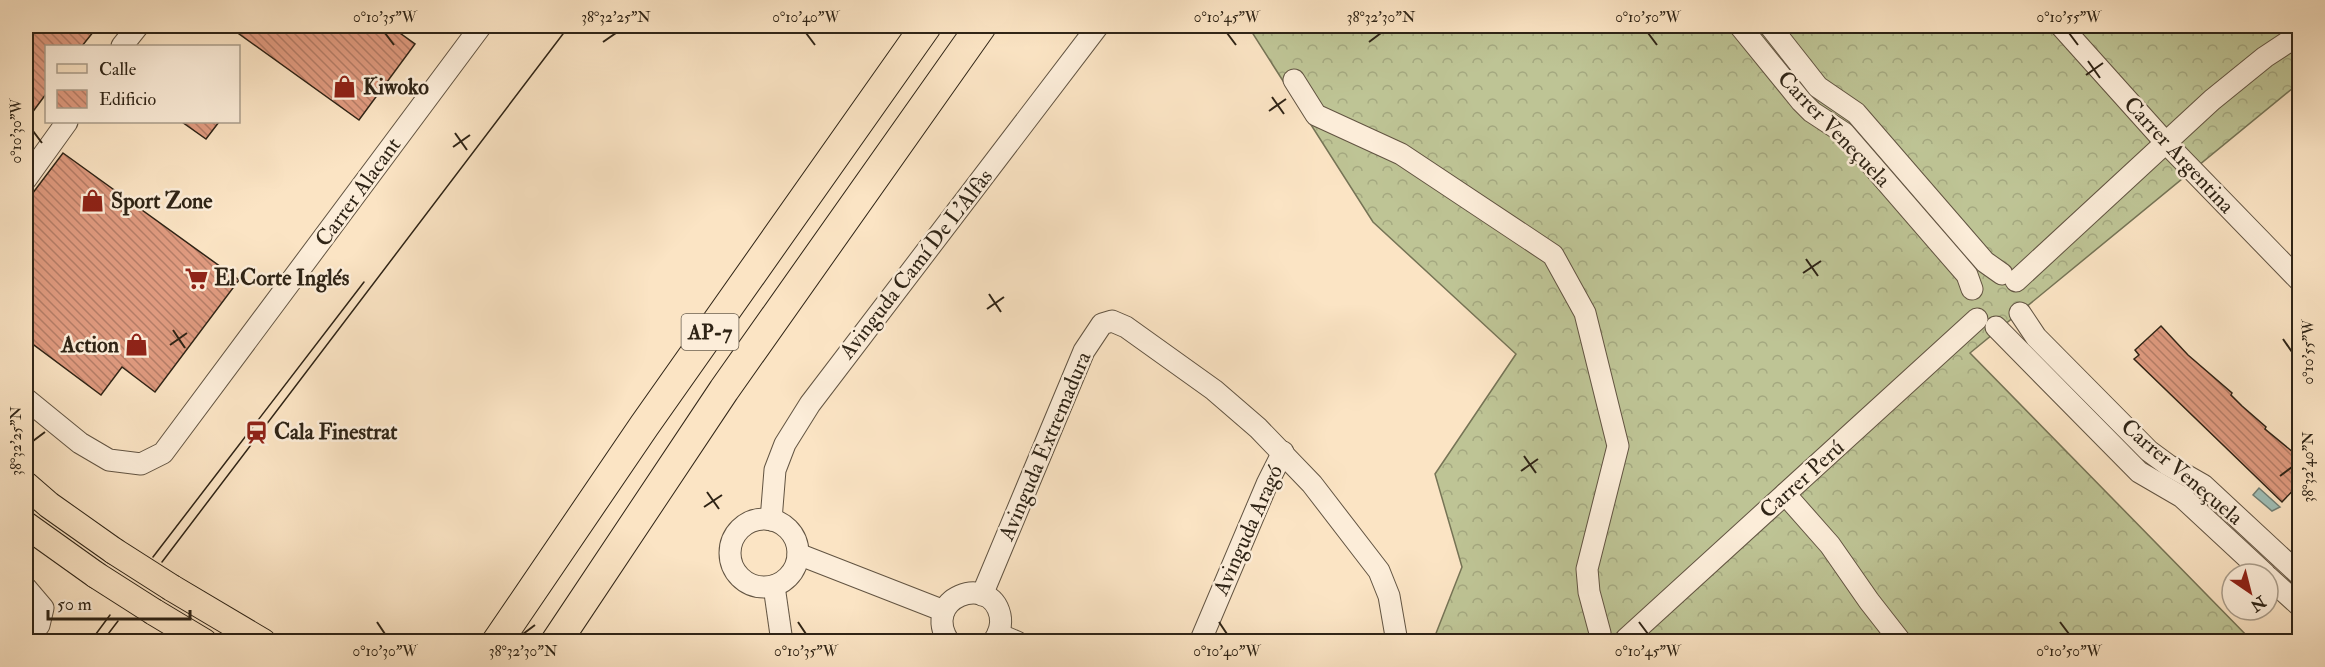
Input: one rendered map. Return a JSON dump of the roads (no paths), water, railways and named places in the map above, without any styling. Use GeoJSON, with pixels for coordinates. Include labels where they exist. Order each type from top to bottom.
{"type":"FeatureCollection","features":[{"type":"Feature","properties":{"kind":"highway","name":"AP-7"},"geometry":{"type":"LineString","coordinates":[[497,642],[651,416],[927,26]]}},
{"type":"Feature","properties":{"kind":"highway","name":"AP-7"},"geometry":{"type":"LineString","coordinates":[[556,642],[724,390],[981,26]]}},
{"type":"Feature","properties":{"kind":"main road"},"geometry":{"type":"LineString","coordinates":[[26,485],[49,505],[114,551],[263,642]]}},
{"type":"Feature","properties":{"kind":"main road"},"geometry":{"type":"LineString","coordinates":[[26,525],[96,575],[204,642]]}},
{"type":"Feature","properties":{"kind":"street"},"geometry":{"type":"LineString","coordinates":[[123,45],[138,26]]}},
{"type":"Feature","properties":{"kind":"street","name":"Carrer Alacant"},"geometry":{"type":"LineString","coordinates":[[26,399],[80,443],[109,460],[141,464],[163,453],[181,432],[481,26]]}},
{"type":"Feature","properties":{"kind":"street","name":"Avinguda Camí De L'Alfàs"},"geometry":{"type":"LineString","coordinates":[[771,519],[775,470],[785,444],[810,404],[1098,26]]}},
{"type":"Feature","properties":{"kind":"street","name":"Carrer Veneçuela"},"geometry":{"type":"LineString","coordinates":[[1740,26],[1807,107],[1844,133],[1967,275],[1972,289]]}},
{"type":"Feature","properties":{"kind":"street","name":"Carrer Veneçuela"},"geometry":{"type":"LineString","coordinates":[[1770,26],[1818,87],[1856,113],[1985,262],[2009,277]]}},
{"type":"Feature","properties":{"kind":"street","name":"Carrer Argentina"},"geometry":{"type":"LineString","coordinates":[[2061,26],[2166,143],[2300,281]]}},
{"type":"Feature","properties":{"kind":"street"},"geometry":{"type":"LineString","coordinates":[[2009,277],[2166,143],[2241,75],[2300,34]]}},
{"type":"Feature","properties":{"kind":"street"},"geometry":{"type":"LineString","coordinates":[[1294,80],[1316,115],[1401,154],[1553,255],[1585,313],[1618,446],[1587,569],[1593,637],[1614,632],[1627,640]]}},
{"type":"Feature","properties":{"kind":"street"},"geometry":{"type":"LineString","coordinates":[[26,178],[66,123]]}},
{"type":"Feature","properties":{"kind":"street"},"geometry":{"type":"LineString","coordinates":[[1992,273],[2009,277],[2024,297],[2020,313],[2013,322],[1987,323],[1970,306],[1972,289],[1984,276],[1992,273]]}},
{"type":"Feature","properties":{"kind":"street","name":"Carrer Veneçuela"},"geometry":{"type":"LineString","coordinates":[[2020,313],[2036,337],[2149,451],[2203,485],[2300,574]]}},
{"type":"Feature","properties":{"kind":"street","name":"Avinguda Extremadura"},"geometry":{"type":"LineString","coordinates":[[982,595],[1089,343],[1102,324],[1112,321],[1126,327],[1214,390],[1283,452]]}},
{"type":"Feature","properties":{"kind":"street","name":"Carrer Veneçuela"},"geometry":{"type":"LineString","coordinates":[[1987,323],[2139,472],[2182,497],[2253,562]]}},
{"type":"Feature","properties":{"kind":"street","name":"Carrer Perú"},"geometry":{"type":"LineString","coordinates":[[1627,640],[1785,494],[1987,323]]}},
{"type":"Feature","properties":{"kind":"street"},"geometry":{"type":"LineString","coordinates":[[1283,452],[1312,484],[1379,571],[1389,596],[1397,642]]}},
{"type":"Feature","properties":{"kind":"street","name":"Avinguda Aragó"},"geometry":{"type":"LineString","coordinates":[[1200,642],[1267,484],[1283,452]]}},
{"type":"Feature","properties":{"kind":"street"},"geometry":{"type":"LineString","coordinates":[[1785,494],[1830,545],[1901,642]]}},
{"type":"Feature","properties":{"kind":"street"},"geometry":{"type":"LineString","coordinates":[[760,519],[771,519],[790,531],[796,541],[798,554],[792,573],[784,581],[762,588],[741,580],[730,560],[733,538],[740,528],[760,519]]}},
{"type":"Feature","properties":{"kind":"street"},"geometry":{"type":"LineString","coordinates":[[798,554],[944,611]]}},
{"type":"Feature","properties":{"kind":"street"},"geometry":{"type":"LineString","coordinates":[[774,586],[782,642]]}},
{"type":"Feature","properties":{"kind":"street","name":"Carrer Veneçuela"},"geometry":{"type":"LineString","coordinates":[[2280,587],[2300,606]]}},
{"type":"Feature","properties":{"kind":"street"},"geometry":{"type":"LineString","coordinates":[[26,588],[43,608],[39,625],[26,642]]}},
{"type":"Feature","properties":{"kind":"street"},"geometry":{"type":"LineString","coordinates":[[949,642],[943,632],[941,622],[944,611],[948,604],[964,593],[982,595],[992,601],[1001,618],[1003,639]]}},
{"type":"Feature","properties":{"kind":"water"},"geometry":{"type":"Polygon","coordinates":[[[2259,488],[2280,507],[2272,511],[2253,495],[2259,488]]]}},
{"type":"Feature","properties":{"kind":"tram line"},"geometry":{"type":"LineString","coordinates":[[162,562],[569,26]]}},
{"type":"Feature","properties":{"kind":"tram line"},"geometry":{"type":"LineString","coordinates":[[153,557],[364,282]]}},
{"type":"Feature","properties":{"kind":"tram line"},"geometry":{"type":"LineString","coordinates":[[90,642],[110,615]]}},
{"type":"Feature","properties":{"kind":"tram line"},"geometry":{"type":"LineString","coordinates":[[102,642],[118,621]]}},
{"type":"Feature","properties":{"kind":"place","name":"Kiwoko"},"geometry":{"type":"Point","coordinates":[345,87]}},
{"type":"Feature","properties":{"kind":"place","name":"Sport Zone"},"geometry":{"type":"Point","coordinates":[93,201]}},
{"type":"Feature","properties":{"kind":"place","name":"El Corte Inglés"},"geometry":{"type":"Point","coordinates":[196,278]}},
{"type":"Feature","properties":{"kind":"place","name":"Action"},"geometry":{"type":"Point","coordinates":[137,345]}},
{"type":"Feature","properties":{"kind":"place","name":"Cala Finestrat"},"geometry":{"type":"Point","coordinates":[256,432]}}]}
